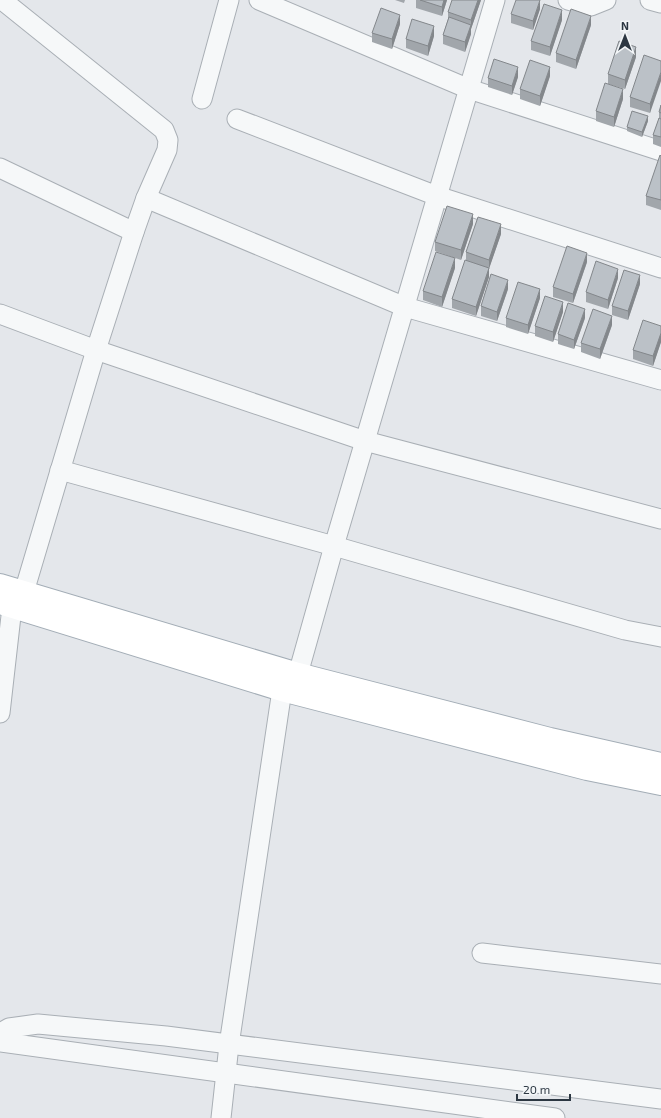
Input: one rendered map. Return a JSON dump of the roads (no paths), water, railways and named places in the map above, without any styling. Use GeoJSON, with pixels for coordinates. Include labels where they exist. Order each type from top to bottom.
{"type":"FeatureCollection","features":[{"type":"Feature","properties":{"kind":"main road"},"geometry":{"type":"LineString","coordinates":[[0,585],[12,600],[282,690],[587,769],[661,784]]}},
{"type":"Feature","properties":{"kind":"main road"},"geometry":{"type":"LineString","coordinates":[[12,600],[550,739],[661,764]]}},
{"type":"Feature","properties":{"kind":"street"},"geometry":{"type":"LineString","coordinates":[[0,713],[12,600],[60,470],[96,350],[134,232],[146,198],[167,150],[168,140],[164,130],[2,0]]}},
{"type":"Feature","properties":{"kind":"street"},"geometry":{"type":"LineString","coordinates":[[202,100],[230,0]]}},
{"type":"Feature","properties":{"kind":"street"},"geometry":{"type":"LineString","coordinates":[[259,0],[469,88],[661,151]]}},
{"type":"Feature","properties":{"kind":"street"},"geometry":{"type":"LineString","coordinates":[[298,674],[334,546],[495,0]]}},
{"type":"Feature","properties":{"kind":"street"},"geometry":{"type":"LineString","coordinates":[[568,0],[591,6],[606,0]]}},
{"type":"Feature","properties":{"kind":"street"},"geometry":{"type":"LineString","coordinates":[[650,0],[661,3]]}},
{"type":"Feature","properties":{"kind":"street"},"geometry":{"type":"LineString","coordinates":[[237,119],[438,196],[661,268]]}},
{"type":"Feature","properties":{"kind":"street"},"geometry":{"type":"LineString","coordinates":[[0,168],[134,232]]}},
{"type":"Feature","properties":{"kind":"street"},"geometry":{"type":"LineString","coordinates":[[146,198],[405,307],[661,380]]}},
{"type":"Feature","properties":{"kind":"street"},"geometry":{"type":"LineString","coordinates":[[0,314],[96,350],[365,441],[661,519]]}},
{"type":"Feature","properties":{"kind":"street"},"geometry":{"type":"LineString","coordinates":[[60,470],[334,546],[625,630],[661,637]]}},
{"type":"Feature","properties":{"kind":"street"},"geometry":{"type":"LineString","coordinates":[[221,1118],[229,1045],[282,690]]}},
{"type":"Feature","properties":{"kind":"street"},"geometry":{"type":"LineString","coordinates":[[482,953],[661,974]]}},
{"type":"Feature","properties":{"kind":"street"},"geometry":{"type":"LineString","coordinates":[[0,1033],[9,1028],[38,1024],[166,1036],[661,1099]]}},
{"type":"Feature","properties":{"kind":"street"},"geometry":{"type":"LineString","coordinates":[[0,1042],[555,1118]]}}]}
